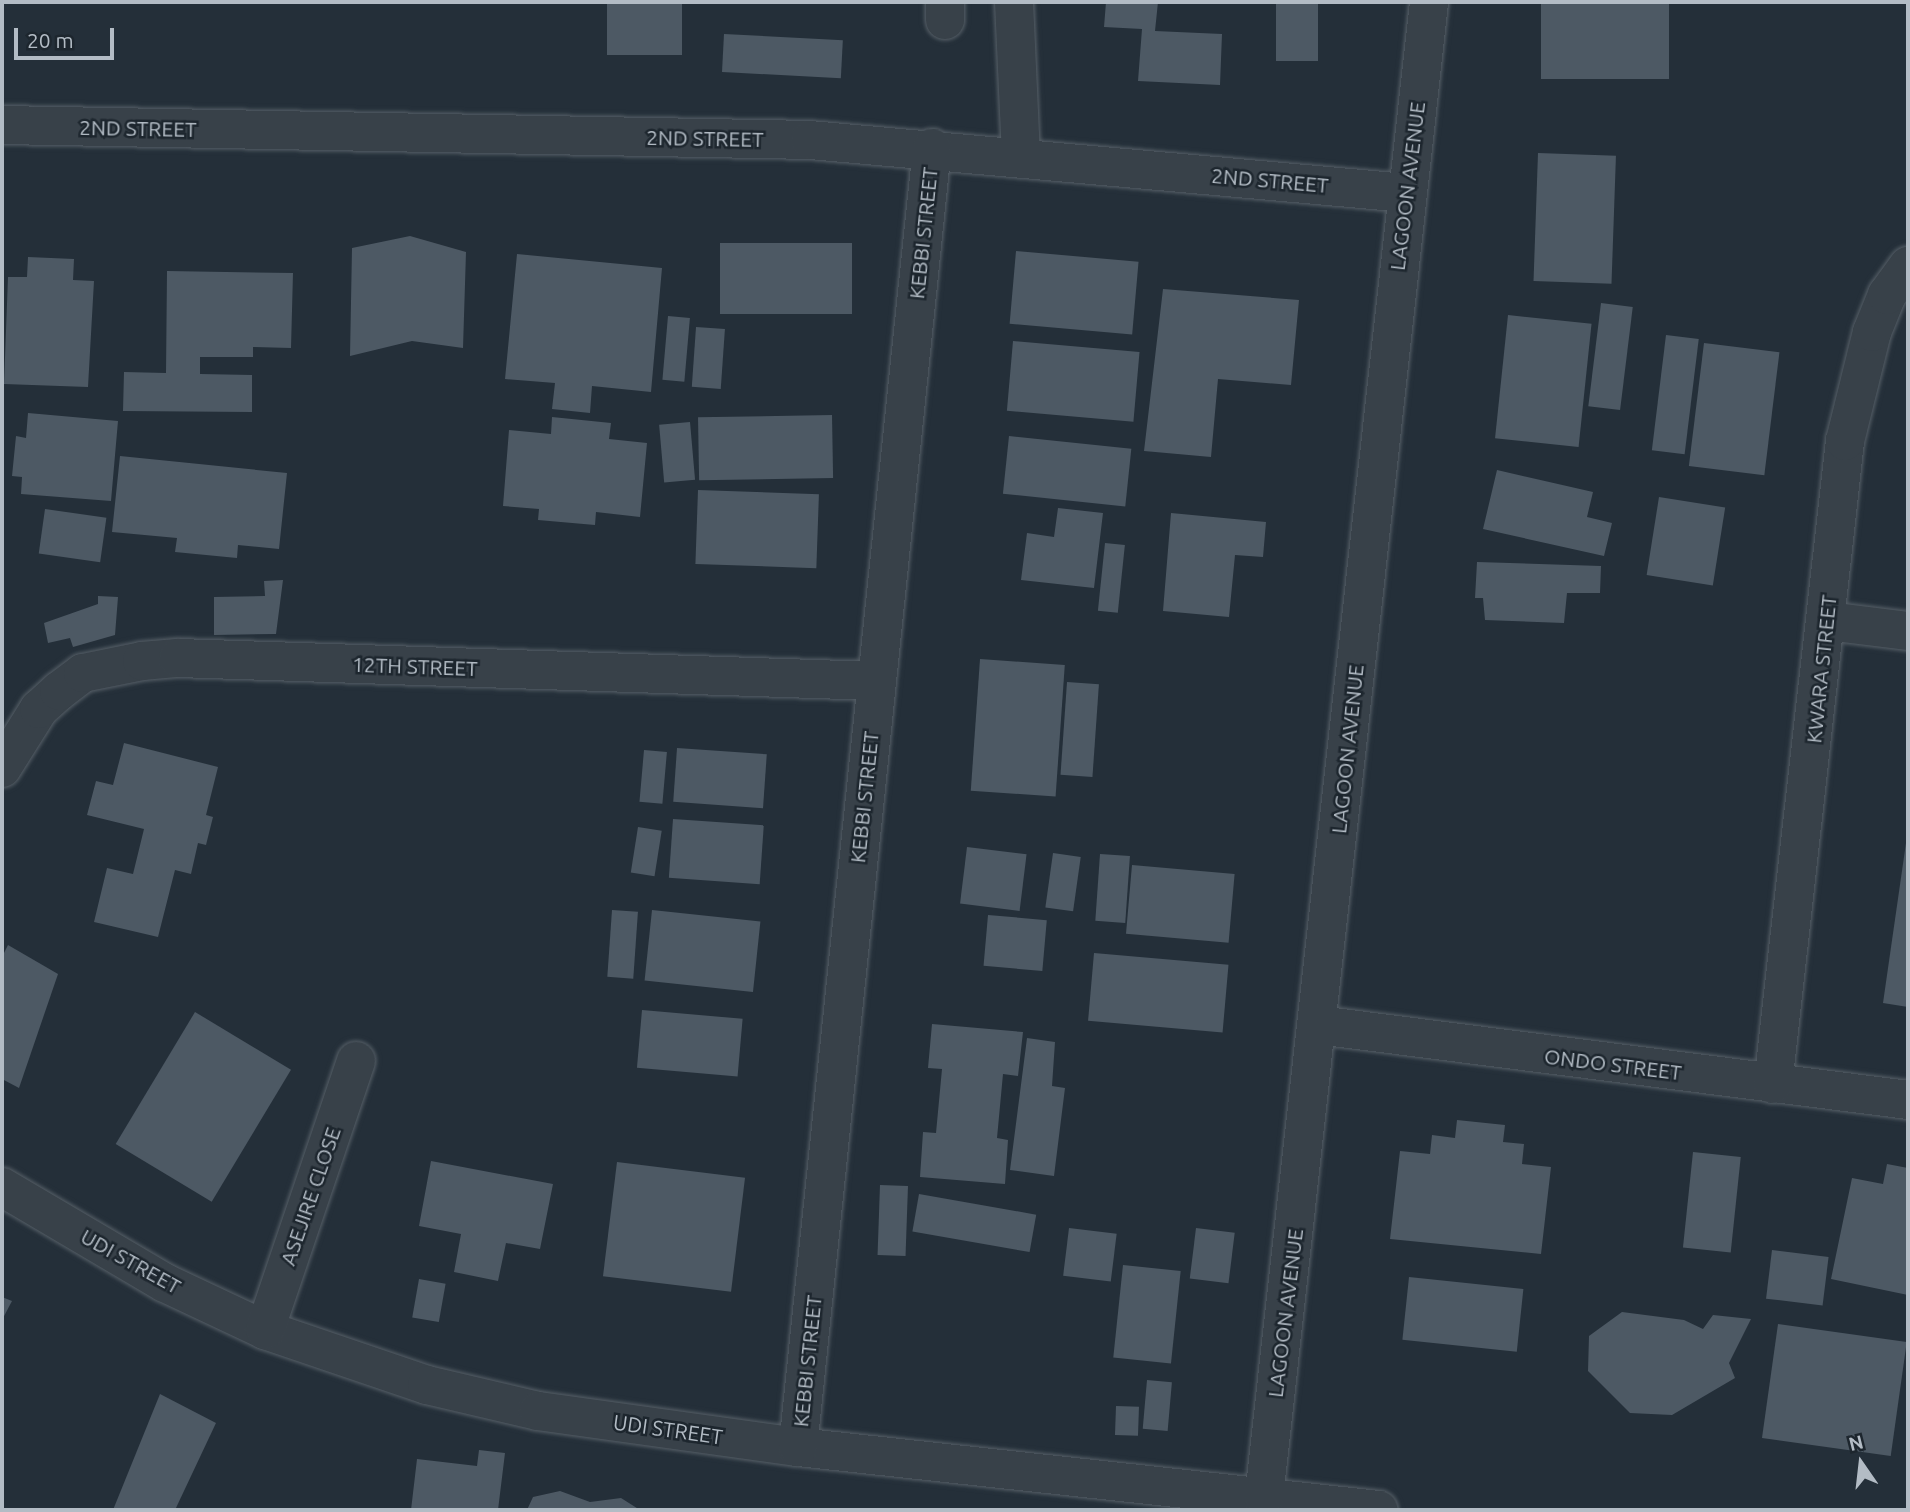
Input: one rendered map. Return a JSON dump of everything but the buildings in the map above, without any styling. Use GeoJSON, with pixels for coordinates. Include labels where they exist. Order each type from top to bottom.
{"type":"FeatureCollection","features":[{"type":"Feature","properties":{"kind":"street"},"geometry":{"type":"LineString","coordinates":[[1014,2],[1021,156]]}},
{"type":"Feature","properties":{"kind":"street","name":"LAGOON AVENUE"},"geometry":{"type":"LineString","coordinates":[[1264,1497],[1429,2]]}},
{"type":"Feature","properties":{"kind":"street","name":"2ND STREET"},"geometry":{"type":"LineString","coordinates":[[2,125],[810,140],[932,148],[1406,193]]}},
{"type":"Feature","properties":{"kind":"street","name":"KEBBI STREET"},"geometry":{"type":"LineString","coordinates":[[798,1447],[932,148]]}},
{"type":"Feature","properties":{"kind":"street","name":"KWARA STREET"},"geometry":{"type":"LineString","coordinates":[[1773,1084],[1827,621],[1845,441],[1857,381],[1887,295],[1908,266]]}},
{"type":"Feature","properties":{"kind":"street"},"geometry":{"type":"LineString","coordinates":[[1827,621],[1908,631]]}},
{"type":"Feature","properties":{"kind":"street","name":"12TH STREET"},"geometry":{"type":"LineString","coordinates":[[2,768],[39,709],[59,691],[83,673],[142,661],[178,658],[876,681]]}},
{"type":"Feature","properties":{"kind":"street","name":"ONDO STREET"},"geometry":{"type":"LineString","coordinates":[[1318,1026],[1908,1100]]}},
{"type":"Feature","properties":{"kind":"street","name":"ASEJIRE CLOSE"},"geometry":{"type":"LineString","coordinates":[[265,1330],[356,1061]]}},
{"type":"Feature","properties":{"kind":"street","name":"UDI STREET"},"geometry":{"type":"LineString","coordinates":[[2,1187],[165,1283],[265,1330],[427,1385],[538,1411],[798,1447],[1379,1510]]}}]}
